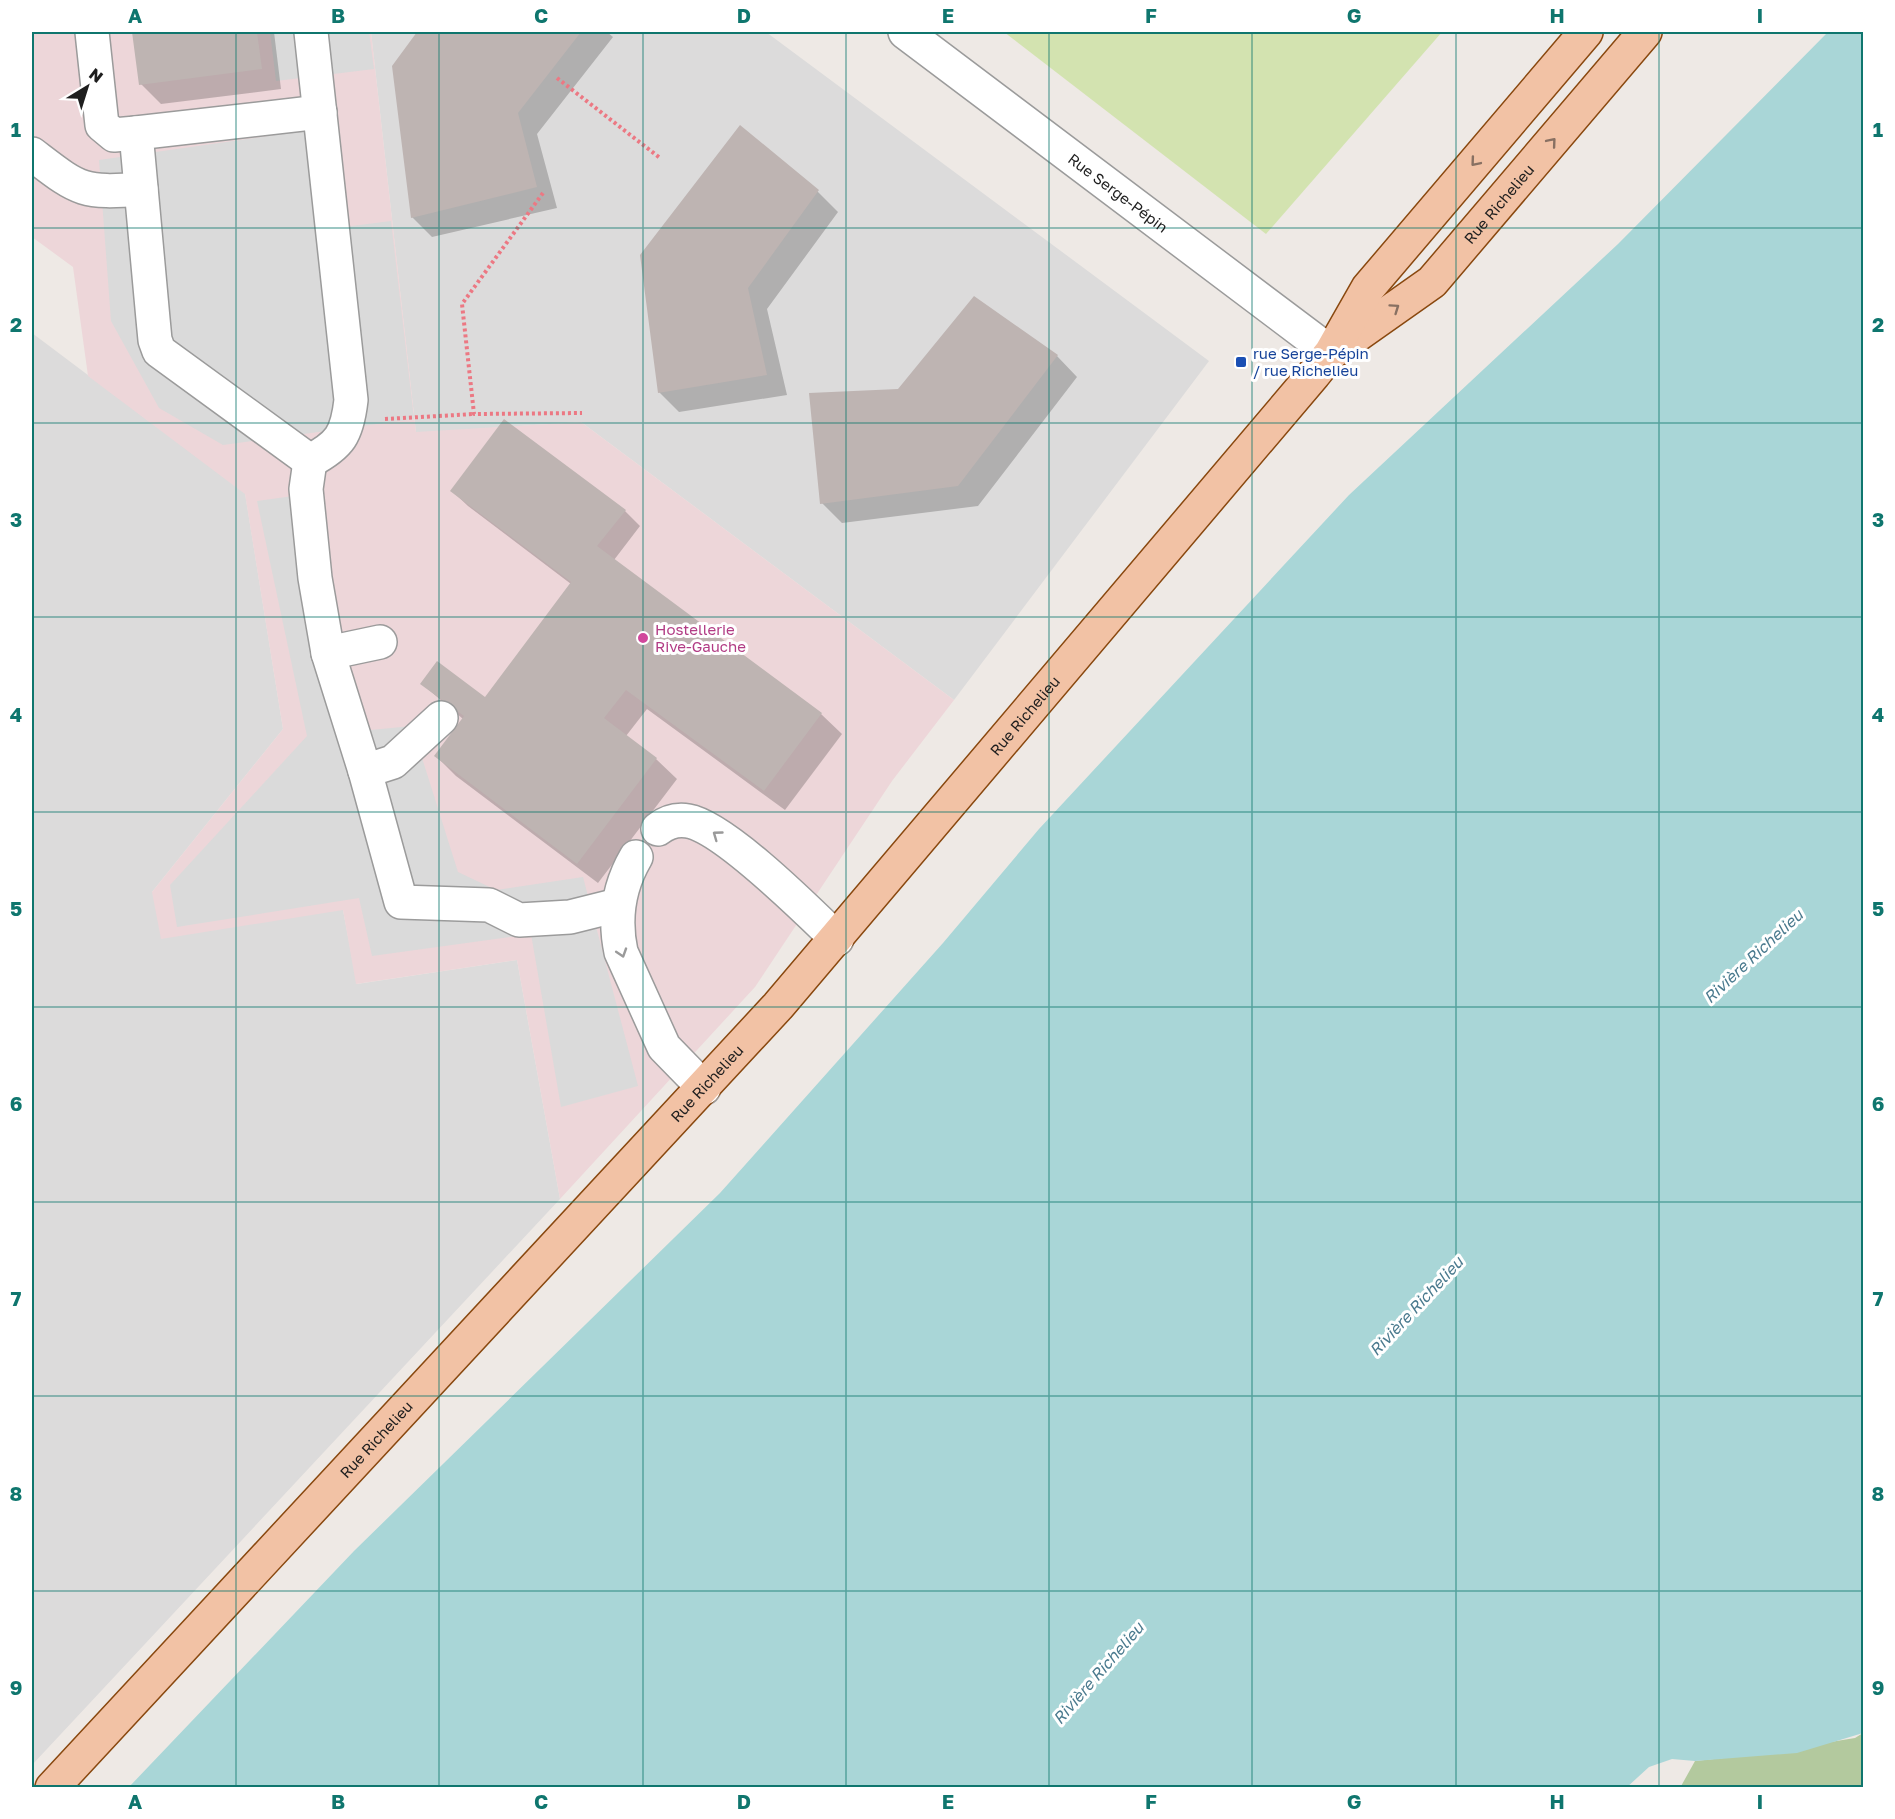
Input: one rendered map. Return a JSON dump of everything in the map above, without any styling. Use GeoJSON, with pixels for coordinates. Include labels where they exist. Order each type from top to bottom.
{"type":"FeatureCollection","features":[{"type":"Feature","properties":{"kind":"main road","name":"Rue Richelieu"},"geometry":{"type":"LineString","coordinates":[[52,1788],[704,1088],[837,939],[1330,354],[1368,288],[1586,32]]}},
{"type":"Feature","properties":{"kind":"main road","name":"Rue Richelieu"},"geometry":{"type":"LineString","coordinates":[[1330,354],[1432,282],[1645,32]]}},
{"type":"Feature","properties":{"kind":"street"},"geometry":{"type":"LineString","coordinates":[[92,32],[102,125],[114,135],[320,112]]}},
{"type":"Feature","properties":{"kind":"street"},"geometry":{"type":"LineString","coordinates":[[310,461],[332,449],[341,440],[349,421],[349,372],[311,32]]}},
{"type":"Feature","properties":{"kind":"street","name":"Rue Serge-Pépin"},"geometry":{"type":"LineString","coordinates":[[905,32],[1330,354]]}},
{"type":"Feature","properties":{"kind":"street"},"geometry":{"type":"LineString","coordinates":[[136,133],[154,330],[159,351],[310,461]]}},
{"type":"Feature","properties":{"kind":"street"},"geometry":{"type":"LineString","coordinates":[[32,154],[75,186],[107,192],[141,189]]}},
{"type":"Feature","properties":{"kind":"street"},"geometry":{"type":"LineString","coordinates":[[310,461],[306,489],[315,578],[328,653],[365,771],[401,902],[489,905],[519,920],[570,917],[618,905]]}},
{"type":"Feature","properties":{"kind":"street"},"geometry":{"type":"LineString","coordinates":[[328,653],[380,642]]}},
{"type":"Feature","properties":{"kind":"street"},"geometry":{"type":"LineString","coordinates":[[365,771],[393,762],[441,718]]}},
{"type":"Feature","properties":{"kind":"street"},"geometry":{"type":"LineString","coordinates":[[658,829],[676,820],[689,821],[711,830],[764,871],[837,939]]}},
{"type":"Feature","properties":{"kind":"street"},"geometry":{"type":"LineString","coordinates":[[636,857],[624,880],[618,905],[618,936],[621,952],[664,1047],[704,1088]]}},
{"type":"Feature","properties":{"kind":"path"},"geometry":{"type":"LineString","coordinates":[[557,78],[660,158]]}},
{"type":"Feature","properties":{"kind":"path"},"geometry":{"type":"LineString","coordinates":[[474,414],[462,304],[543,193]]}},
{"type":"Feature","properties":{"kind":"path"},"geometry":{"type":"LineString","coordinates":[[349,421],[474,414],[582,413]]}},
{"type":"Feature","properties":{"kind":"shaded area"},"geometry":{"type":"Polygon","coordinates":[[[32,32],[371,32],[416,432],[581,422],[954,700],[892,781],[755,987],[560,1199],[517,960],[356,984],[343,910],[161,939],[152,892],[283,729],[245,494],[88,376],[73,267],[32,237],[32,32]]]}},
{"type":"Feature","properties":{"kind":"shaded area"},"geometry":{"type":"Polygon","coordinates":[[[270,32],[369,32],[374,69],[276,81],[270,32]]]}},
{"type":"Feature","properties":{"kind":"shaded area"},"geometry":{"type":"Polygon","coordinates":[[[371,32],[766,32],[1209,361],[954,700],[581,422],[416,433],[371,32]]]}},
{"type":"Feature","properties":{"kind":"shaded area"},"geometry":{"type":"Polygon","coordinates":[[[324,128],[336,228],[391,221],[414,419],[223,445],[159,408],[111,321],[99,160],[324,128]]]}},
{"type":"Feature","properties":{"kind":"shaded area"},"geometry":{"type":"Polygon","coordinates":[[[32,333],[245,493],[283,729],[152,892],[343,910],[357,984],[517,960],[560,1199],[32,1765],[32,333]]]}},
{"type":"Feature","properties":{"kind":"shaded area"},"geometry":{"type":"Polygon","coordinates":[[[315,493],[331,625],[360,731],[412,726],[458,872],[496,890],[583,877],[638,1086],[561,1107],[531,934],[372,956],[359,898],[177,927],[170,885],[307,736],[257,501],[315,493]]]}},
{"type":"Feature","properties":{"kind":"green space"},"geometry":{"type":"Polygon","coordinates":[[[1004,32],[1442,32],[1266,234],[1004,32]]]}},
{"type":"Feature","properties":{"kind":"green space"},"geometry":{"type":"Polygon","coordinates":[[[1863,1733],[1863,1787],[1680,1788],[1695,1761],[1743,1756],[1855,1738],[1863,1733]]]}},
{"type":"Feature","properties":{"kind":"water","name":"Rivière Richelieu"},"geometry":{"type":"Polygon","coordinates":[[[1828,32],[1864,32],[1863,1733],[1797,1753],[1695,1761],[1672,1759],[1649,1767],[1626,1788],[129,1787],[354,1551],[720,1193],[943,943],[1039,829],[1349,495],[1618,244],[1828,32]]]}},
{"type":"Feature","properties":{"kind":"building"},"geometry":{"type":"Polygon","coordinates":[[[132,32],[257,32],[262,69],[139,85],[132,32]]]}},
{"type":"Feature","properties":{"kind":"building"},"geometry":{"type":"Polygon","coordinates":[[[417,32],[581,32],[518,113],[537,187],[411,218],[392,66],[417,32]]]}},
{"type":"Feature","properties":{"kind":"building"},"geometry":{"type":"Polygon","coordinates":[[[740,125],[819,190],[748,288],[767,375],[658,393],[640,255],[740,125]]]}},
{"type":"Feature","properties":{"kind":"building"},"geometry":{"type":"Polygon","coordinates":[[[974,296],[1058,355],[958,486],[820,504],[809,393],[898,389],[974,296]]]}},
{"type":"Feature","properties":{"kind":"building"},"geometry":{"type":"Polygon","coordinates":[[[504,419],[626,510],[597,546],[822,713],[764,791],[626,690],[604,718],[657,758],[577,864],[434,756],[464,716],[420,684],[437,661],[485,697],[571,582],[450,491],[504,419]]]}},
{"type":"Feature","properties":{"kind":"place","name":"rue Serge-Pépin / rue Richelieu"},"geometry":{"type":"Point","coordinates":[1241,362]}},
{"type":"Feature","properties":{"kind":"place","name":"Hostellerie Rive-Gauche"},"geometry":{"type":"Point","coordinates":[643,638]}}]}
